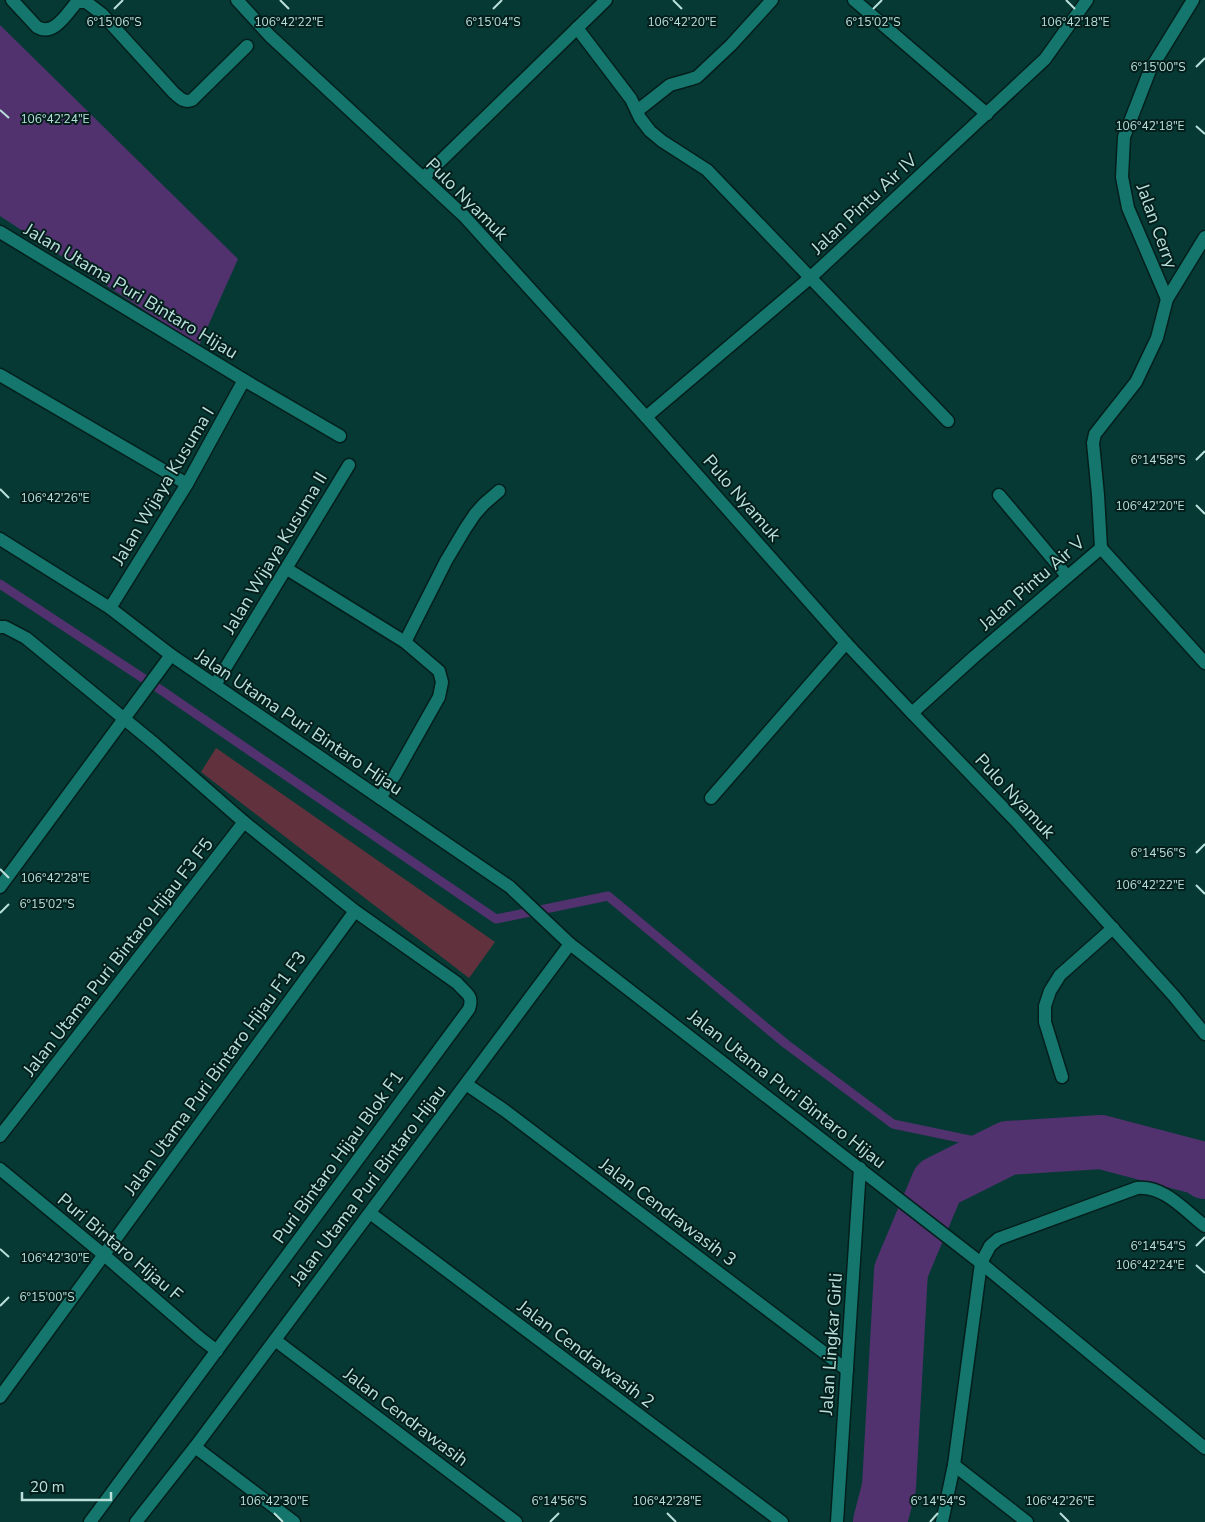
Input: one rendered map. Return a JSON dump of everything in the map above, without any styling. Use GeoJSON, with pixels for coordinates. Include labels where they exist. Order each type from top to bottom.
{"type":"FeatureCollection","features":[{"type":"Feature","properties":{"kind":"street"},"geometry":{"type":"LineString","coordinates":[[12,0],[42,30],[57,25],[77,2],[86,2],[102,14],[174,93],[182,100],[188,102],[247,46]]}},
{"type":"Feature","properties":{"kind":"street","name":"Pulo Nyamuk"},"geometry":{"type":"LineString","coordinates":[[237,0],[270,36],[464,216],[646,417],[846,643],[1014,819],[1174,996],[1205,1034]]}},
{"type":"Feature","properties":{"kind":"street"},"geometry":{"type":"LineString","coordinates":[[423,178],[606,0]]}},
{"type":"Feature","properties":{"kind":"street"},"geometry":{"type":"LineString","coordinates":[[637,111],[670,85],[697,77],[731,45],[772,0]]}},
{"type":"Feature","properties":{"kind":"street"},"geometry":{"type":"LineString","coordinates":[[854,0],[987,114]]}},
{"type":"Feature","properties":{"kind":"street","name":"Jalan Pintu Air IV"},"geometry":{"type":"LineString","coordinates":[[646,417],[811,277],[987,114],[1045,59],[1087,0]]}},
{"type":"Feature","properties":{"kind":"street","name":"Jalan Cerry"},"geometry":{"type":"LineString","coordinates":[[1166,299],[1128,208],[1122,177],[1124,137],[1150,70],[1193,0]]}},
{"type":"Feature","properties":{"kind":"street"},"geometry":{"type":"LineString","coordinates":[[577,28],[631,99],[640,118],[650,131],[707,170],[948,422]]}},
{"type":"Feature","properties":{"kind":"street","name":"Jalan Utama Puri Bintaro Hijau"},"geometry":{"type":"LineString","coordinates":[[0,232],[340,436]]}},
{"type":"Feature","properties":{"kind":"street","name":"Jalan Cerry"},"geometry":{"type":"LineString","coordinates":[[1162,316],[1166,299],[1205,237]]}},
{"type":"Feature","properties":{"kind":"street","name":"Jalan Pintu Air V"},"geometry":{"type":"LineString","coordinates":[[912,713],[1101,548],[1093,443],[1095,434],[1136,382],[1157,338],[1162,316]]}},
{"type":"Feature","properties":{"kind":"street"},"geometry":{"type":"LineString","coordinates":[[0,375],[187,484]]}},
{"type":"Feature","properties":{"kind":"street","name":"Jalan Wijaya Kusuma I"},"geometry":{"type":"LineString","coordinates":[[110,608],[187,484],[244,380]]}},
{"type":"Feature","properties":{"kind":"street","name":"Jalan Wijaya Kusuma II"},"geometry":{"type":"LineString","coordinates":[[215,685],[349,465]]}},
{"type":"Feature","properties":{"kind":"street"},"geometry":{"type":"LineString","coordinates":[[405,642],[461,536],[475,514],[499,491]]}},
{"type":"Feature","properties":{"kind":"street"},"geometry":{"type":"LineString","coordinates":[[999,495],[1067,576]]}},
{"type":"Feature","properties":{"kind":"street","name":"Jalan Utama Puri Bintaro Hijau"},"geometry":{"type":"LineString","coordinates":[[0,539],[110,608],[168,659],[215,685],[510,887],[570,944],[981,1263],[1205,1448]]}},
{"type":"Feature","properties":{"kind":"street"},"geometry":{"type":"LineString","coordinates":[[1101,548],[1205,663]]}},
{"type":"Feature","properties":{"kind":"street"},"geometry":{"type":"LineString","coordinates":[[286,569],[405,642],[439,671],[442,682],[439,697],[380,798]]}},
{"type":"Feature","properties":{"kind":"street","name":"Puri Bintaro Hijau Blok F1"},"geometry":{"type":"LineString","coordinates":[[2,626],[26,638],[125,719],[244,822],[355,911],[457,983],[470,996],[471,1002],[469,1009],[90,1522]]}},
{"type":"Feature","properties":{"kind":"street"},"geometry":{"type":"LineString","coordinates":[[711,798],[846,643]]}},
{"type":"Feature","properties":{"kind":"street"},"geometry":{"type":"LineString","coordinates":[[0,887],[168,659]]}},
{"type":"Feature","properties":{"kind":"street","name":"Jalan Utama Puri Bintaro Hijau F3 F5"},"geometry":{"type":"LineString","coordinates":[[0,1136],[244,822]]}},
{"type":"Feature","properties":{"kind":"street","name":"Jalan Utama Puri Bintaro Hijau F1 F3"},"geometry":{"type":"LineString","coordinates":[[0,1397],[355,911]]}},
{"type":"Feature","properties":{"kind":"street"},"geometry":{"type":"LineString","coordinates":[[1062,1077],[1045,1022],[1045,1006],[1050,991],[1060,975],[1113,928]]}},
{"type":"Feature","properties":{"kind":"street","name":"Jalan Utama Puri Bintaro Hijau"},"geometry":{"type":"LineString","coordinates":[[136,1522],[275,1340],[570,944]]}},
{"type":"Feature","properties":{"kind":"street","name":"Jalan Cendrawasih 3"},"geometry":{"type":"LineString","coordinates":[[466,1084],[504,1110],[847,1370]]}},
{"type":"Feature","properties":{"kind":"street","name":"Jalan Lingkar Girli"},"geometry":{"type":"LineString","coordinates":[[837,1522],[860,1168]]}},
{"type":"Feature","properties":{"kind":"street","name":"Puri Bintaro Hijau F"},"geometry":{"type":"LineString","coordinates":[[0,1169],[217,1351]]}},
{"type":"Feature","properties":{"kind":"street"},"geometry":{"type":"LineString","coordinates":[[942,1522],[954,1465],[981,1263],[990,1246],[998,1240],[1136,1188],[1146,1187],[1164,1193],[1205,1226]]}},
{"type":"Feature","properties":{"kind":"street","name":"Jalan Cendrawasih 2"},"geometry":{"type":"LineString","coordinates":[[370,1213],[782,1522]]}},
{"type":"Feature","properties":{"kind":"street","name":"Jalan Cendrawasih"},"geometry":{"type":"LineString","coordinates":[[275,1340],[516,1522]]}},
{"type":"Feature","properties":{"kind":"street"},"geometry":{"type":"LineString","coordinates":[[194,1447],[293,1522]]}},
{"type":"Feature","properties":{"kind":"street"},"geometry":{"type":"LineString","coordinates":[[954,1465],[1027,1522]]}},
{"type":"Feature","properties":{"kind":"shaded area"},"geometry":{"type":"Polygon","coordinates":[[[0,25],[238,259],[199,346],[0,216],[0,25]]]}},
{"type":"Feature","properties":{"kind":"shaded area"},"geometry":{"type":"Polygon","coordinates":[[[216,748],[495,942],[469,978],[201,772],[216,748]]]}},
{"type":"Feature","properties":{"kind":"waterway"},"geometry":{"type":"LineString","coordinates":[[0,584],[158,688],[496,919],[608,896],[786,1044],[893,1124],[1008,1148]]}},
{"type":"Feature","properties":{"kind":"waterway"},"geometry":{"type":"LineString","coordinates":[[880,1522],[889,1487],[901,1271],[938,1183],[1008,1148],[1101,1142],[1200,1168],[1205,1172]]}}]}
